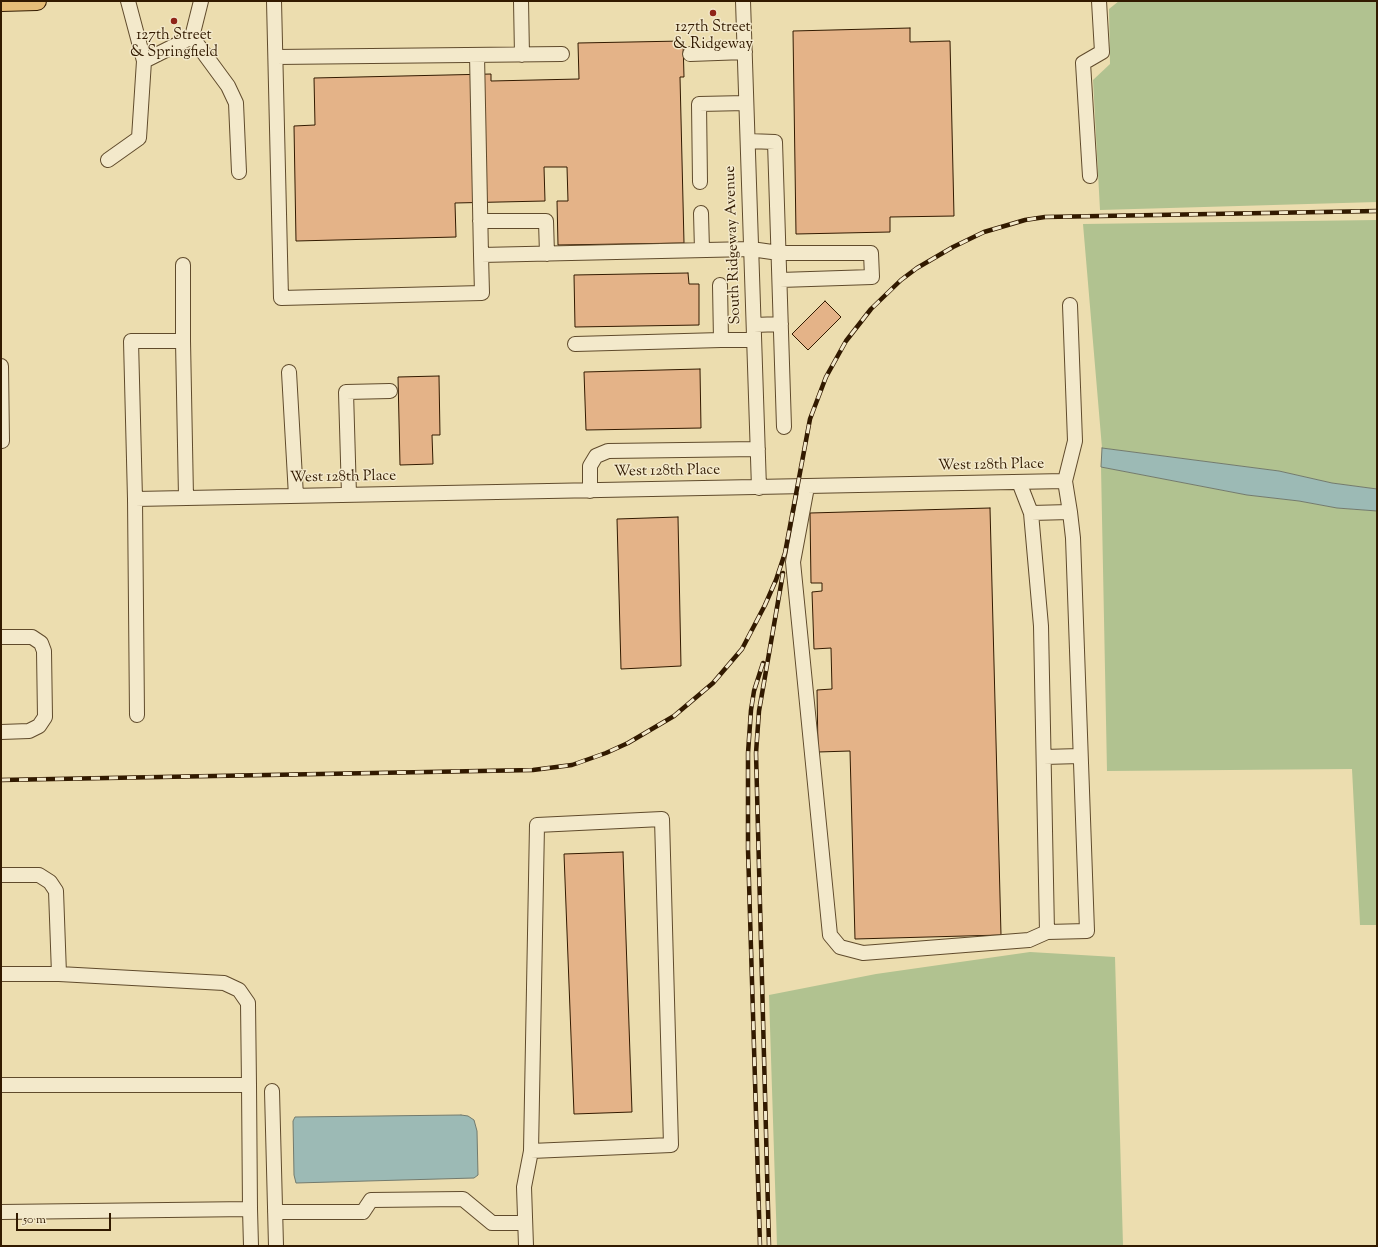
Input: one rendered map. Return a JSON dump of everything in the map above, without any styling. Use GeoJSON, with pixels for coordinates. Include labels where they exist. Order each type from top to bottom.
{"type":"FeatureCollection","features":[{"type":"Feature","properties":{"kind":"main road"},"geometry":{"type":"LineString","coordinates":[[1,2],[37,1]]}},
{"type":"Feature","properties":{"kind":"street"},"geometry":{"type":"LineString","coordinates":[[108,160],[139,138],[144,62],[128,1]]}},
{"type":"Feature","properties":{"kind":"street"},"geometry":{"type":"LineString","coordinates":[[200,1],[192,37],[228,86],[236,103],[239,172]]}},
{"type":"Feature","properties":{"kind":"street"},"geometry":{"type":"LineString","coordinates":[[274,1],[281,298],[482,293],[477,55]]}},
{"type":"Feature","properties":{"kind":"street"},"geometry":{"type":"LineString","coordinates":[[521,1],[522,55]]}},
{"type":"Feature","properties":{"kind":"street","name":"South Ridgeway Avenue"},"geometry":{"type":"LineString","coordinates":[[743,1],[759,488]]}},
{"type":"Feature","properties":{"kind":"street"},"geometry":{"type":"LineString","coordinates":[[1090,176],[1084,63],[1102,52],[1099,1]]}},
{"type":"Feature","properties":{"kind":"street"},"geometry":{"type":"LineString","coordinates":[[144,62],[192,37]]}},
{"type":"Feature","properties":{"kind":"street"},"geometry":{"type":"LineString","coordinates":[[690,54],[744,52]]}},
{"type":"Feature","properties":{"kind":"street"},"geometry":{"type":"LineString","coordinates":[[276,57],[562,54]]}},
{"type":"Feature","properties":{"kind":"street"},"geometry":{"type":"LineString","coordinates":[[700,182],[699,104],[746,103]]}},
{"type":"Feature","properties":{"kind":"street"},"geometry":{"type":"LineString","coordinates":[[748,141],[775,142],[784,426]]}},
{"type":"Feature","properties":{"kind":"street"},"geometry":{"type":"LineString","coordinates":[[701,212],[702,250]]}},
{"type":"Feature","properties":{"kind":"street"},"geometry":{"type":"LineString","coordinates":[[480,221],[546,220],[547,254]]}},
{"type":"Feature","properties":{"kind":"street"},"geometry":{"type":"LineString","coordinates":[[481,255],[751,249],[779,253],[871,253],[872,277],[780,280]]}},
{"type":"Feature","properties":{"kind":"street"},"geometry":{"type":"LineString","coordinates":[[183,265],[186,498]]}},
{"type":"Feature","properties":{"kind":"street"},"geometry":{"type":"LineString","coordinates":[[720,284],[721,340]]}},
{"type":"Feature","properties":{"kind":"street"},"geometry":{"type":"LineString","coordinates":[[807,486],[793,562],[830,935],[840,946],[863,953],[1029,940],[1047,932],[1087,931],[1073,538],[1065,481],[1075,441],[1070,305]]}},
{"type":"Feature","properties":{"kind":"street"},"geometry":{"type":"LineString","coordinates":[[754,325],[781,324]]}},
{"type":"Feature","properties":{"kind":"street"},"geometry":{"type":"LineString","coordinates":[[575,344],[754,340]]}},
{"type":"Feature","properties":{"kind":"street"},"geometry":{"type":"LineString","coordinates":[[137,715],[135,498],[131,341],[183,341]]}},
{"type":"Feature","properties":{"kind":"street"},"geometry":{"type":"LineString","coordinates":[[1,366],[2,441]]}},
{"type":"Feature","properties":{"kind":"street"},"geometry":{"type":"LineString","coordinates":[[289,372],[296,496]]}},
{"type":"Feature","properties":{"kind":"street"},"geometry":{"type":"LineString","coordinates":[[350,495],[346,392],[390,391]]}},
{"type":"Feature","properties":{"kind":"street"},"geometry":{"type":"LineString","coordinates":[[590,491],[590,466],[596,456],[608,451],[758,449]]}},
{"type":"Feature","properties":{"kind":"street","name":"West 128th Place"},"geometry":{"type":"LineString","coordinates":[[135,498],[270,497],[1065,481]]}},
{"type":"Feature","properties":{"kind":"street"},"geometry":{"type":"LineString","coordinates":[[1019,482],[1031,513],[1041,626],[1047,932]]}},
{"type":"Feature","properties":{"kind":"street"},"geometry":{"type":"LineString","coordinates":[[1031,513],[1070,512]]}},
{"type":"Feature","properties":{"kind":"street"},"geometry":{"type":"LineString","coordinates":[[1,637],[32,636],[41,644],[44,651],[45,717],[39,726],[29,732],[1,732]]}},
{"type":"Feature","properties":{"kind":"street"},"geometry":{"type":"LineString","coordinates":[[1044,757],[1080,756]]}},
{"type":"Feature","properties":{"kind":"street"},"geometry":{"type":"LineString","coordinates":[[526,1246],[524,1187],[531,1151],[537,825],[662,819],[671,1145],[531,1151]]}},
{"type":"Feature","properties":{"kind":"street"},"geometry":{"type":"LineString","coordinates":[[1,875],[39,875],[50,882],[56,891],[60,974]]}},
{"type":"Feature","properties":{"kind":"street"},"geometry":{"type":"LineString","coordinates":[[1,974],[60,974],[224,983],[239,990],[248,1003],[251,1246]]}},
{"type":"Feature","properties":{"kind":"street"},"geometry":{"type":"LineString","coordinates":[[1,1085],[249,1085]]}},
{"type":"Feature","properties":{"kind":"street"},"geometry":{"type":"LineString","coordinates":[[272,1091],[276,1246]]}},
{"type":"Feature","properties":{"kind":"street"},"geometry":{"type":"LineString","coordinates":[[275,1212],[363,1212],[371,1200],[463,1199],[492,1223],[525,1223]]}},
{"type":"Feature","properties":{"kind":"street"},"geometry":{"type":"LineString","coordinates":[[1,1212],[250,1209]]}},
{"type":"Feature","properties":{"kind":"green space"},"geometry":{"type":"Polygon","coordinates":[[[1119,1],[1377,1],[1377,202],[1100,210],[1093,80],[1110,64],[1109,9],[1119,1]]]}},
{"type":"Feature","properties":{"kind":"green space"},"geometry":{"type":"Polygon","coordinates":[[[1377,220],[1377,489],[1332,483],[1279,471],[1102,448],[1083,224],[1377,220]]]}},
{"type":"Feature","properties":{"kind":"green space"},"geometry":{"type":"Polygon","coordinates":[[[1101,467],[1247,495],[1299,501],[1337,508],[1377,511],[1377,925],[1360,925],[1352,769],[1107,771],[1101,467]]]}},
{"type":"Feature","properties":{"kind":"green space"},"geometry":{"type":"Polygon","coordinates":[[[1030,952],[1115,957],[1123,1246],[777,1246],[769,995],[876,974],[1030,952]]]}},
{"type":"Feature","properties":{"kind":"water"},"geometry":{"type":"Polygon","coordinates":[[[1102,448],[1279,471],[1332,483],[1377,489],[1377,511],[1337,508],[1299,501],[1247,495],[1101,467],[1102,448]]]}},
{"type":"Feature","properties":{"kind":"water"},"geometry":{"type":"Polygon","coordinates":[[[468,1116],[474,1120],[477,1131],[478,1175],[474,1178],[296,1183],[294,1175],[293,1121],[295,1117],[468,1116]]]}},
{"type":"Feature","properties":{"kind":"building"},"geometry":{"type":"Polygon","coordinates":[[[910,28],[910,42],[950,41],[954,216],[890,217],[890,232],[796,234],[793,31],[910,28]]]}},
{"type":"Feature","properties":{"kind":"building"},"geometry":{"type":"Polygon","coordinates":[[[683,41],[684,77],[680,77],[684,243],[558,245],[557,201],[568,201],[567,167],[544,167],[545,201],[455,203],[456,237],[296,241],[294,126],[315,125],[314,78],[491,74],[491,81],[579,79],[578,43],[683,41]]]}},
{"type":"Feature","properties":{"kind":"building"},"geometry":{"type":"Polygon","coordinates":[[[688,273],[689,284],[699,284],[699,325],[575,327],[574,275],[688,273]]]}},
{"type":"Feature","properties":{"kind":"building"},"geometry":{"type":"Polygon","coordinates":[[[825,301],[841,317],[808,350],[792,334],[825,301]]]}},
{"type":"Feature","properties":{"kind":"building"},"geometry":{"type":"Polygon","coordinates":[[[700,369],[701,428],[586,430],[584,372],[700,369]]]}},
{"type":"Feature","properties":{"kind":"building"},"geometry":{"type":"Polygon","coordinates":[[[439,376],[440,435],[432,435],[433,464],[400,465],[398,377],[439,376]]]}},
{"type":"Feature","properties":{"kind":"building"},"geometry":{"type":"Polygon","coordinates":[[[990,508],[1001,935],[855,939],[850,751],[818,752],[817,690],[832,689],[831,648],[814,649],[812,592],[822,591],[822,583],[811,583],[810,513],[990,508]]]}},
{"type":"Feature","properties":{"kind":"building"},"geometry":{"type":"Polygon","coordinates":[[[678,517],[681,666],[621,669],[617,519],[678,517]]]}},
{"type":"Feature","properties":{"kind":"building"},"geometry":{"type":"Polygon","coordinates":[[[623,852],[632,1112],[574,1114],[564,854],[623,852]]]}},
{"type":"Feature","properties":{"kind":"railway"},"geometry":{"type":"LineString","coordinates":[[1,780],[533,770],[572,765],[606,753],[628,743],[674,716],[713,683],[742,649],[765,605],[776,580],[785,553],[810,419],[826,377],[846,341],[871,309],[901,280],[917,268],[953,247],[984,232],[1025,220],[1045,217],[1377,211]]}},
{"type":"Feature","properties":{"kind":"railway"},"geometry":{"type":"LineString","coordinates":[[769,1246],[756,753],[759,711],[783,573]]}},
{"type":"Feature","properties":{"kind":"railway"},"geometry":{"type":"LineString","coordinates":[[760,1246],[748,849],[748,753],[754,691],[763,663]]}},
{"type":"Feature","properties":{"kind":"place","name":"127th Street & Ridgeway"},"geometry":{"type":"Point","coordinates":[713,13]}},
{"type":"Feature","properties":{"kind":"place","name":"127th Street & Springfield"},"geometry":{"type":"Point","coordinates":[174,21]}}]}
